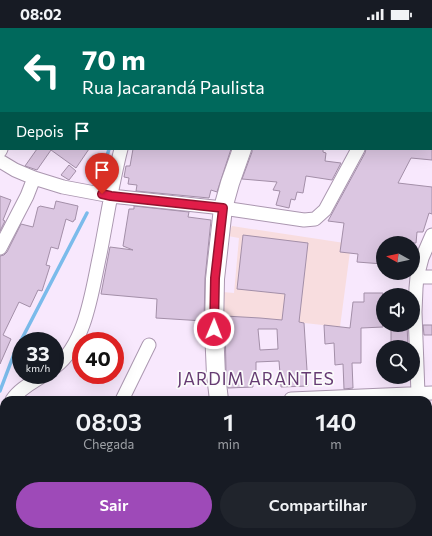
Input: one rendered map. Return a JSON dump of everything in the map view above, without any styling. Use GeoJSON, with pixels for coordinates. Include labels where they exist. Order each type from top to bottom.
{"type":"FeatureCollection","features":[{"type":"Feature","properties":{"kind":"street"},"geometry":{"type":"LineString","coordinates":[[64,359],[78,338],[88,311],[107,195],[121,150]]}},
{"type":"Feature","properties":{"kind":"street"},"geometry":{"type":"LineString","coordinates":[[219,396],[214,329],[215,278],[223,208],[242,150]]}},
{"type":"Feature","properties":{"kind":"street"},"geometry":{"type":"LineString","coordinates":[[0,161],[15,170],[34,178],[63,187],[107,195],[223,208],[304,220],[315,219],[325,210],[357,150]]}},
{"type":"Feature","properties":{"kind":"street"},"geometry":{"type":"LineString","coordinates":[[0,248],[27,196],[34,178]]}},
{"type":"Feature","properties":{"kind":"street"},"geometry":{"type":"LineString","coordinates":[[420,265],[432,235]]}},
{"type":"Feature","properties":{"kind":"street"},"geometry":{"type":"LineString","coordinates":[[420,276],[432,277]]}},
{"type":"Feature","properties":{"kind":"street"},"geometry":{"type":"LineString","coordinates":[[417,280],[415,312],[418,394]]}},
{"type":"Feature","properties":{"kind":"street"},"geometry":{"type":"LineString","coordinates":[[124,396],[149,345]]}},
{"type":"Feature","properties":{"kind":"street"},"geometry":{"type":"LineString","coordinates":[[14,396],[29,384]]}},
{"type":"Feature","properties":{"kind":"street"},"geometry":{"type":"LineString","coordinates":[[367,396],[432,393]]}},
{"type":"Feature","properties":{"kind":"shaded area"},"geometry":{"type":"Polygon","coordinates":[[[232,226],[351,244],[340,327],[260,318],[221,316],[223,292],[234,293],[239,238],[228,236],[232,226]]]}},
{"type":"Feature","properties":{"kind":"building"},"geometry":{"type":"Polygon","coordinates":[[[36,150],[51,150],[37,170],[25,166],[36,150]]]}},
{"type":"Feature","properties":{"kind":"building"},"geometry":{"type":"Polygon","coordinates":[[[51,150],[88,150],[76,168],[51,150]]]}},
{"type":"Feature","properties":{"kind":"building"},"geometry":{"type":"Polygon","coordinates":[[[133,150],[231,150],[217,192],[211,190],[209,198],[136,191],[137,185],[128,184],[129,178],[124,177],[126,166],[130,166],[133,150]]]}},
{"type":"Feature","properties":{"kind":"building"},"geometry":{"type":"Polygon","coordinates":[[[252,150],[323,150],[323,152],[326,153],[325,161],[341,163],[332,180],[306,176],[303,193],[297,192],[295,200],[291,199],[289,208],[276,205],[280,191],[273,190],[277,182],[242,179],[252,150]]]}},
{"type":"Feature","properties":{"kind":"building"},"geometry":{"type":"Polygon","coordinates":[[[366,150],[432,150],[432,160],[411,158],[398,183],[432,187],[432,214],[429,213],[423,232],[417,232],[417,236],[376,236],[376,263],[357,262],[358,254],[340,252],[344,223],[328,221],[366,150]]]}},
{"type":"Feature","properties":{"kind":"building"},"geometry":{"type":"Polygon","coordinates":[[[69,165],[76,171],[69,180],[61,175],[69,165]]]}},
{"type":"Feature","properties":{"kind":"building"},"geometry":{"type":"Polygon","coordinates":[[[0,196],[11,200],[3,220],[5,221],[0,231],[0,196]]]}},
{"type":"Feature","properties":{"kind":"building"},"geometry":{"type":"Polygon","coordinates":[[[56,201],[78,206],[75,220],[73,222],[66,219],[58,249],[51,247],[46,265],[50,266],[42,291],[38,290],[30,307],[19,302],[3,335],[11,339],[0,364],[0,256],[7,252],[21,224],[33,227],[38,207],[40,206],[54,209],[56,201]]]}},
{"type":"Feature","properties":{"kind":"building"},"geometry":{"type":"Polygon","coordinates":[[[134,206],[189,212],[188,217],[211,220],[205,278],[204,321],[156,318],[157,299],[101,294],[110,247],[133,250],[123,246],[129,209],[134,209],[134,206]]]}},
{"type":"Feature","properties":{"kind":"building"},"geometry":{"type":"Polygon","coordinates":[[[243,235],[308,243],[299,322],[304,323],[308,386],[281,387],[279,361],[256,362],[256,377],[252,378],[253,387],[228,388],[226,374],[225,316],[282,320],[285,294],[237,289],[243,235]],[[258,329],[260,350],[278,349],[277,329],[258,329]]]}},
{"type":"Feature","properties":{"kind":"building"},"geometry":{"type":"Polygon","coordinates":[[[364,293],[376,293],[376,327],[361,328],[361,363],[352,363],[353,388],[344,389],[343,364],[335,365],[334,343],[325,344],[324,325],[350,328],[353,302],[364,302],[364,293]]]}},
{"type":"Feature","properties":{"kind":"building"},"geometry":{"type":"Polygon","coordinates":[[[423,325],[432,325],[432,335],[424,335],[423,325]]]}},
{"type":"Feature","properties":{"kind":"building"},"geometry":{"type":"Polygon","coordinates":[[[391,332],[407,332],[408,340],[391,340],[391,332]]]}},
{"type":"Feature","properties":{"kind":"waterway"},"geometry":{"type":"LineString","coordinates":[[98,188],[109,150]]}},
{"type":"Feature","properties":{"kind":"waterway"},"geometry":{"type":"LineString","coordinates":[[0,391],[14,354],[87,213]]}},
{"type":"Feature","properties":{"kind":"district","name":"JARDIM ARANTES"},"geometry":{"type":"Point","coordinates":[256,378]}},
{"type":"Feature","properties":{"kind":"route"},"geometry":{"type":"LineString","coordinates":[[102,194],[223,208],[215,278],[214,329]]}}]}
